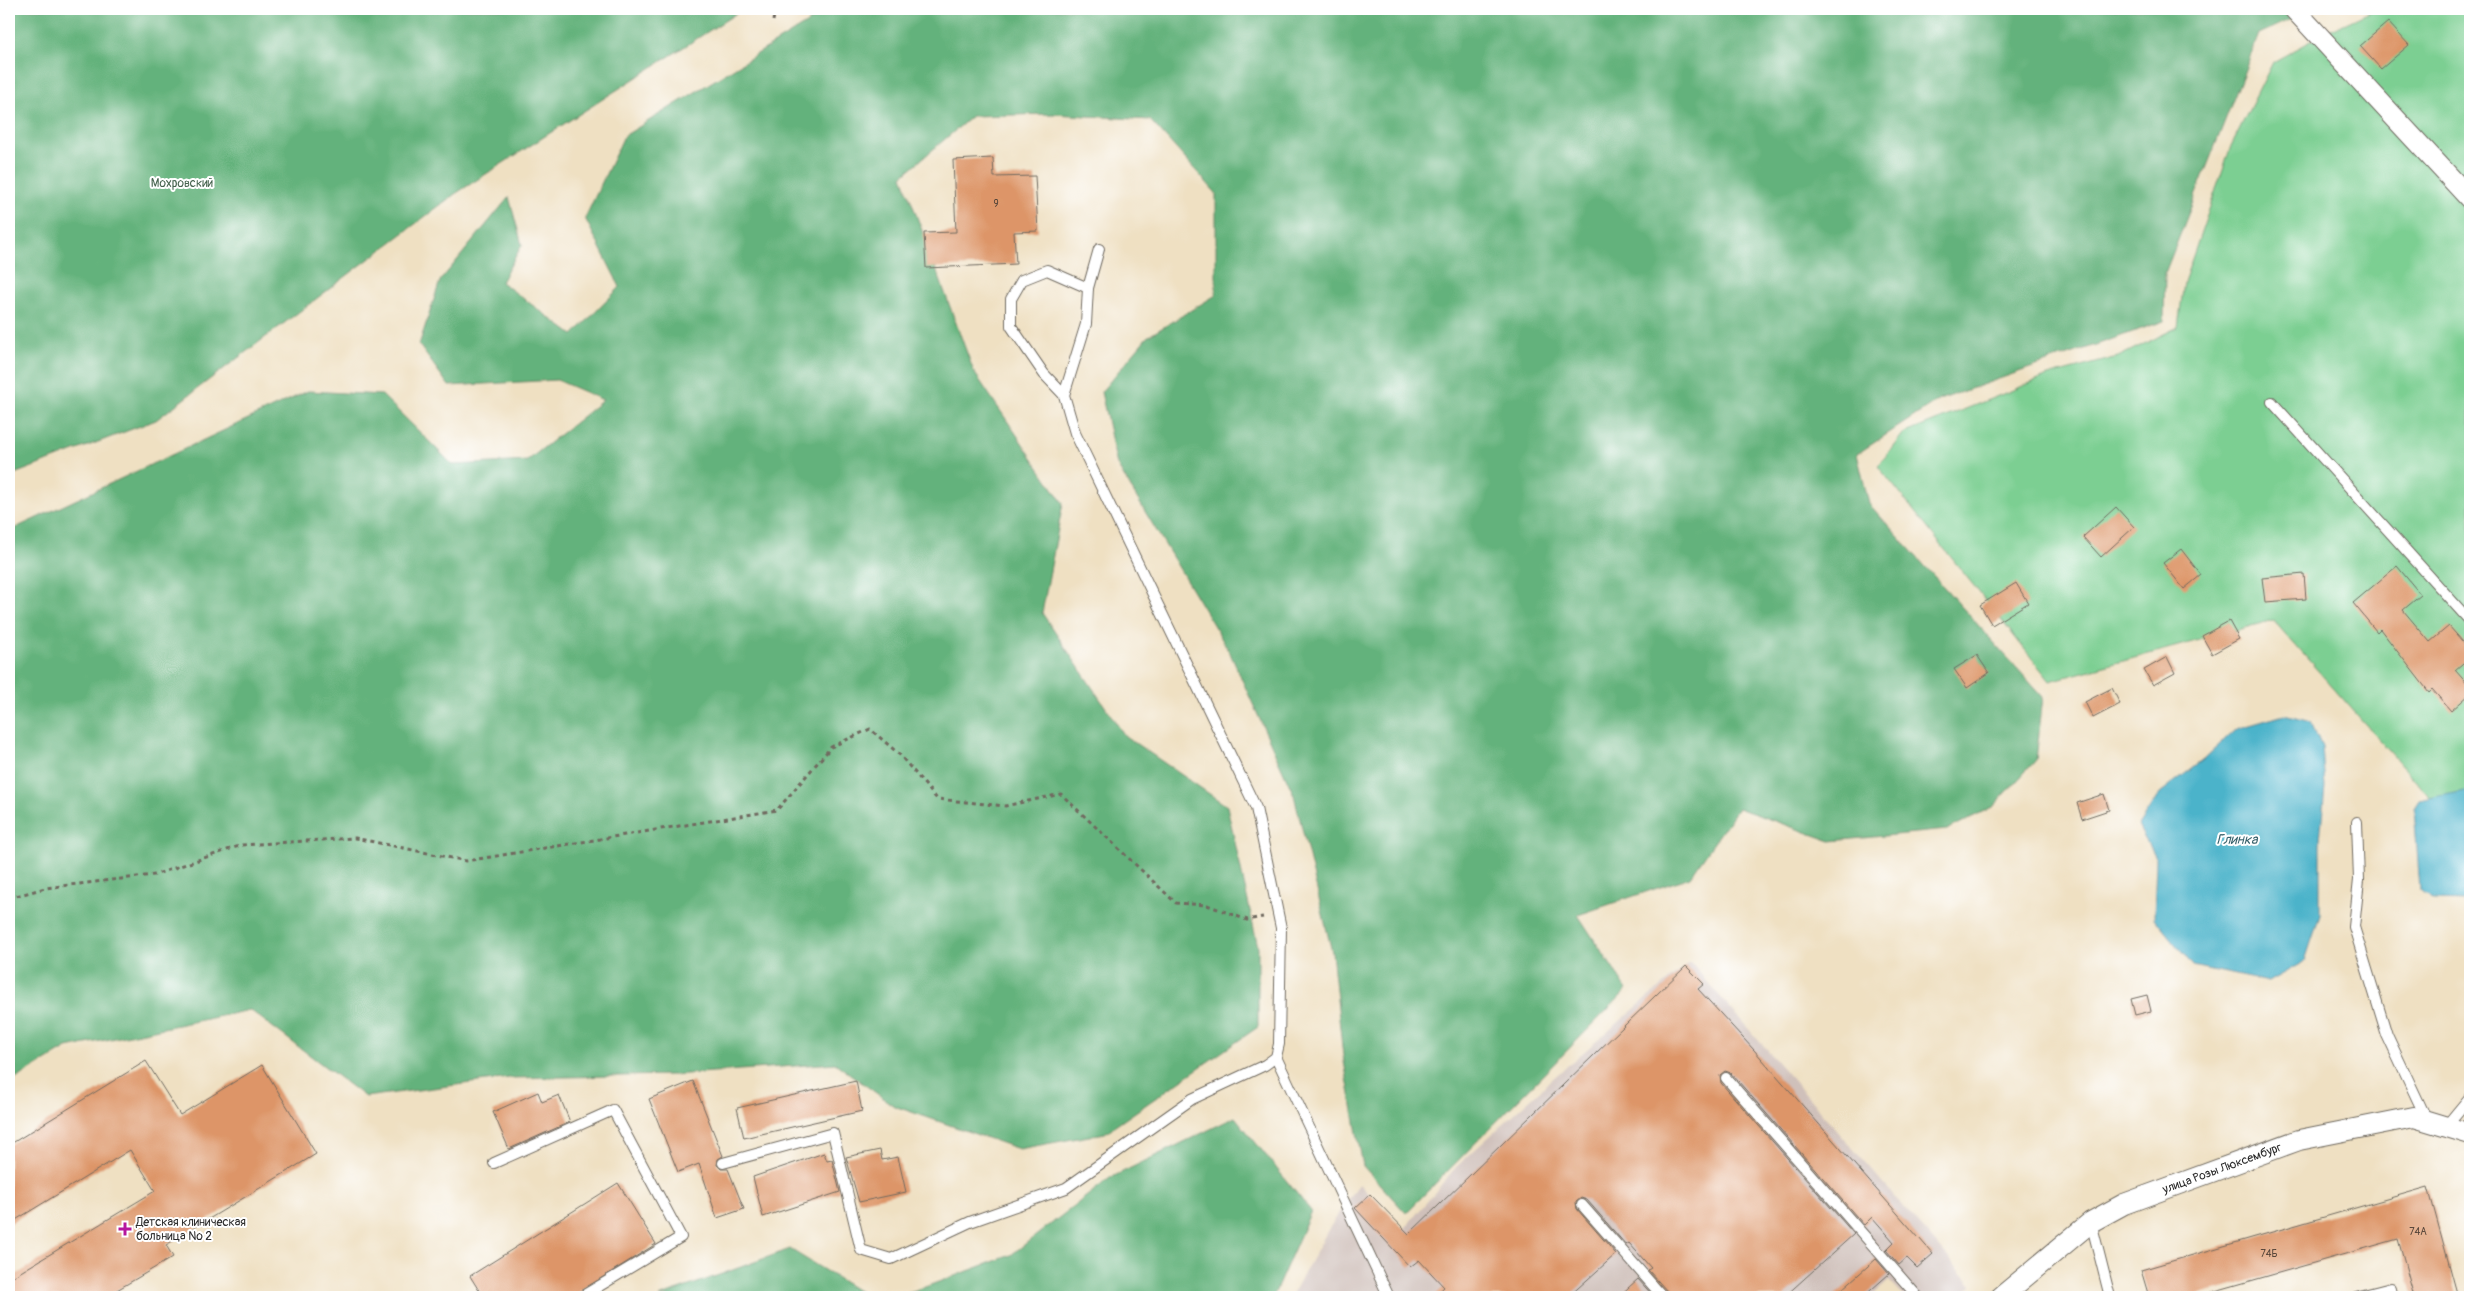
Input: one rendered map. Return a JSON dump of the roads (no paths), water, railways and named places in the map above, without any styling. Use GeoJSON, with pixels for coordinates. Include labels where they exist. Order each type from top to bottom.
{"type":"FeatureCollection","features":[{"type":"Feature","properties":{"kind":"street"},"geometry":{"type":"LineString","coordinates":[[2294,9],[2470,199]]}},
{"type":"Feature","properties":{"kind":"street","name":"улица Розы Люксембург"},"geometry":{"type":"LineString","coordinates":[[2001,1297],[2091,1222],[2124,1204],[2299,1140],[2414,1117],[2470,1134]]}},
{"type":"Feature","properties":{"kind":"lane"},"geometry":{"type":"LineString","coordinates":[[1064,395],[1086,324],[1088,288],[1099,249]]}},
{"type":"Feature","properties":{"kind":"lane"},"geometry":{"type":"LineString","coordinates":[[1088,288],[1046,270],[1022,280],[1011,299],[1011,326],[1044,374],[1064,395],[1075,433],[1256,808],[1281,928],[1279,1044],[1276,1057],[1389,1297]]}},
{"type":"Feature","properties":{"kind":"lane"},"geometry":{"type":"LineString","coordinates":[[2272,402],[2470,621]]}},
{"type":"Feature","properties":{"kind":"lane"},"geometry":{"type":"LineString","coordinates":[[2357,822],[2359,880],[2354,927],[2387,1035],[2436,1124],[2470,1097]]}},
{"type":"Feature","properties":{"kind":"lane"},"geometry":{"type":"LineString","coordinates":[[723,1163],[833,1133],[861,1250],[891,1259],[970,1222],[1066,1188],[1192,1099],[1265,1065],[1276,1057]]}},
{"type":"Feature","properties":{"kind":"lane"},"geometry":{"type":"LineString","coordinates":[[1726,1078],[1918,1297]]}},
{"type":"Feature","properties":{"kind":"lane"},"geometry":{"type":"LineString","coordinates":[[494,1163],[613,1110],[681,1237],[581,1297]]}},
{"type":"Feature","properties":{"kind":"lane"},"geometry":{"type":"LineString","coordinates":[[1582,1205],[1663,1297]]}},
{"type":"Feature","properties":{"kind":"lane"},"geometry":{"type":"LineString","coordinates":[[2091,1222],[2110,1297]]}},
{"type":"Feature","properties":{"kind":"lane"},"geometry":{"type":"LineString","coordinates":[[2356,1297],[2391,1288],[2393,1297]]}},
{"type":"Feature","properties":{"kind":"water","name":"Глинка"},"geometry":{"type":"Polygon","coordinates":[[[2284,715],[2311,722],[2322,747],[2325,787],[2320,839],[2320,915],[2305,961],[2268,982],[2193,966],[2154,918],[2156,859],[2138,826],[2160,793],[2203,760],[2236,729],[2284,715]]]}},
{"type":"Feature","properties":{"kind":"water"},"geometry":{"type":"Polygon","coordinates":[[[2470,790],[2470,901],[2432,900],[2420,890],[2414,808],[2419,800],[2470,790]]]}},
{"type":"Feature","properties":{"kind":"place","name":"Детская клиническая больница № 2"},"geometry":{"type":"Point","coordinates":[125,1229]}},
{"type":"Feature","properties":{"kind":"park label","name":"Мохровский"},"geometry":{"type":"Point","coordinates":[182,183]}}]}
